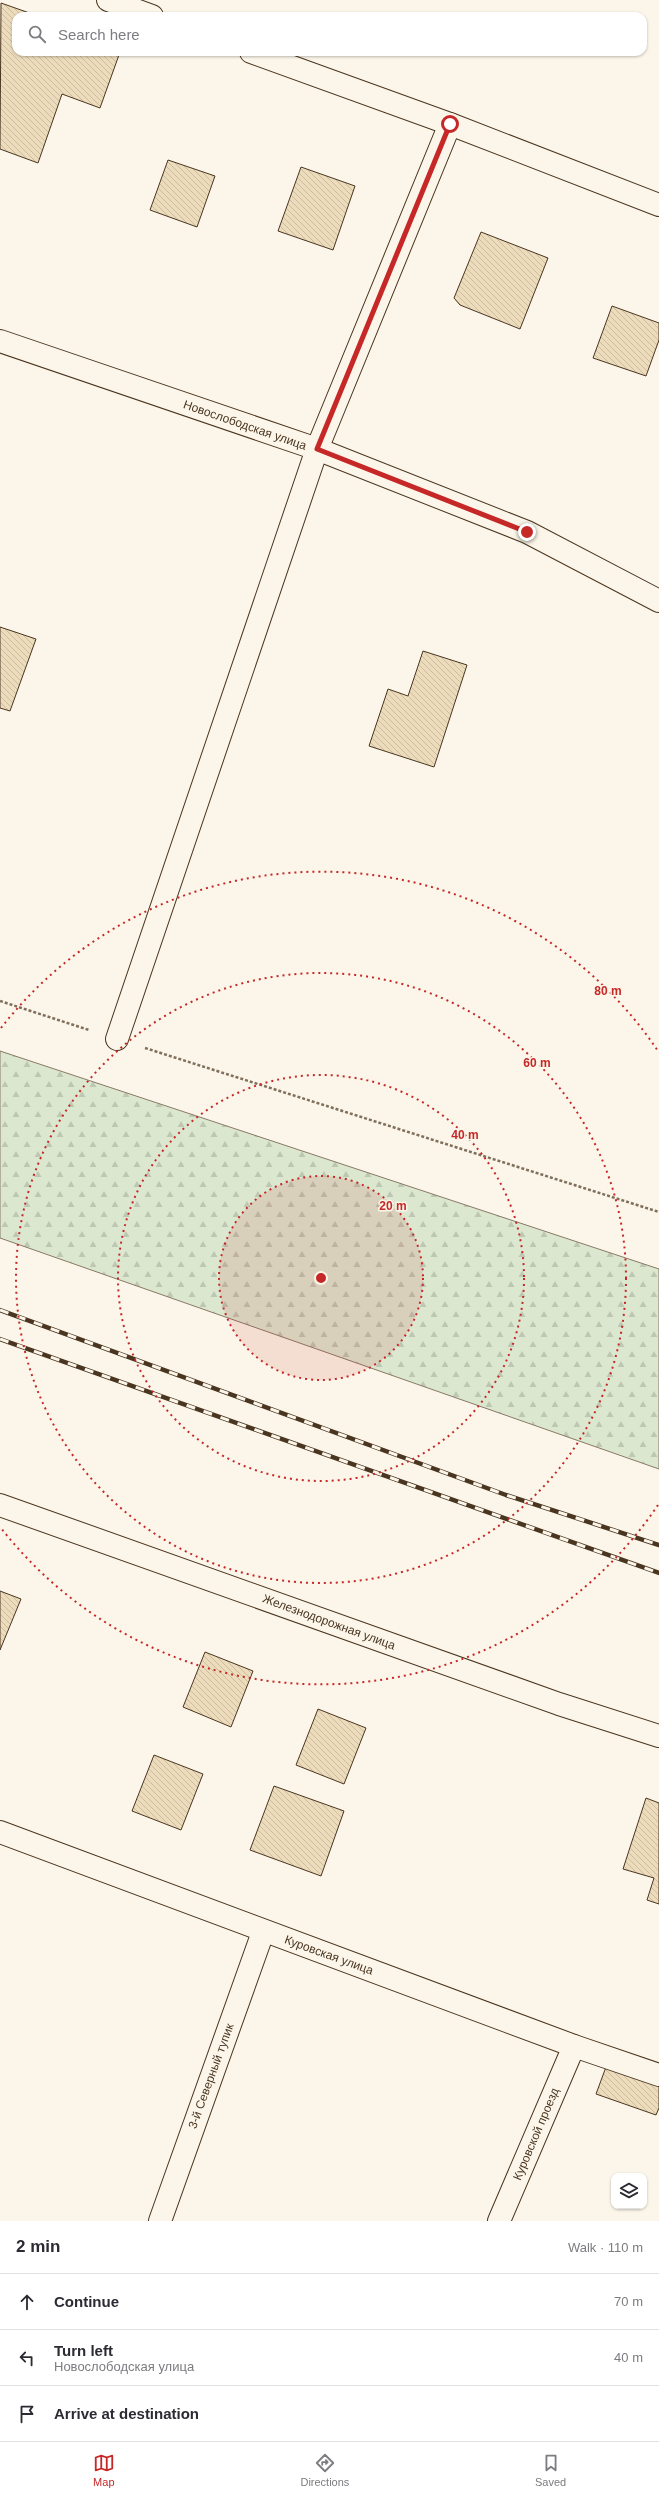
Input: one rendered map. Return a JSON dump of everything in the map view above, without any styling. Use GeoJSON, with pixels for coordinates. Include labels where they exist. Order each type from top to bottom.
{"type":"FeatureCollection","features":[{"type":"Feature","properties":{"kind":"street"},"geometry":{"type":"LineString","coordinates":[[108,0],[141,12]]}},
{"type":"Feature","properties":{"kind":"street"},"geometry":{"type":"LineString","coordinates":[[262,56],[450,124],[659,205]]}},
{"type":"Feature","properties":{"kind":"street"},"geometry":{"type":"LineString","coordinates":[[117,1038],[317,449],[450,124]]}},
{"type":"Feature","properties":{"kind":"street","name":"Новослободская улица"},"geometry":{"type":"LineString","coordinates":[[0,341],[317,449],[527,532],[659,601]]}},
{"type":"Feature","properties":{"kind":"street","name":"Железнодорожная улица"},"geometry":{"type":"LineString","coordinates":[[0,1505],[551,1701],[659,1736]]}},
{"type":"Feature","properties":{"kind":"street","name":"Куровская улица"},"geometry":{"type":"LineString","coordinates":[[0,1832],[263,1932],[450,1998],[574,2046],[659,2074]]}},
{"type":"Feature","properties":{"kind":"street","name":"3-й Северный тупик"},"geometry":{"type":"LineString","coordinates":[[160,2221],[263,1932]]}},
{"type":"Feature","properties":{"kind":"street","name":"Куровской проезд"},"geometry":{"type":"LineString","coordinates":[[499,2221],[574,2046]]}},
{"type":"Feature","properties":{"kind":"path"},"geometry":{"type":"LineString","coordinates":[[0,1001],[659,1212]]}},
{"type":"Feature","properties":{"kind":"green space"},"geometry":{"type":"Polygon","coordinates":[[[0,1051],[659,1269],[659,1469],[0,1238],[0,1051]]]}},
{"type":"Feature","properties":{"kind":"building"},"geometry":{"type":"Polygon","coordinates":[[[1,3],[27,12],[12,12],[12,56],[119,56],[100,108],[62,94],[38,163],[0,149],[1,3]]]}},
{"type":"Feature","properties":{"kind":"building"},"geometry":{"type":"Polygon","coordinates":[[[168,160],[215,176],[197,227],[150,210],[168,160]]]}},
{"type":"Feature","properties":{"kind":"building"},"geometry":{"type":"Polygon","coordinates":[[[301,167],[355,186],[333,250],[278,231],[301,167]]]}},
{"type":"Feature","properties":{"kind":"building"},"geometry":{"type":"Polygon","coordinates":[[[481,232],[548,258],[520,329],[460,305],[454,298],[481,232]]]}},
{"type":"Feature","properties":{"kind":"building"},"geometry":{"type":"Polygon","coordinates":[[[612,306],[659,323],[659,340],[646,376],[593,358],[612,306]]]}},
{"type":"Feature","properties":{"kind":"building"},"geometry":{"type":"Polygon","coordinates":[[[0,627],[36,639],[10,711],[0,708],[0,627]]]}},
{"type":"Feature","properties":{"kind":"building"},"geometry":{"type":"Polygon","coordinates":[[[423,651],[467,665],[434,767],[369,746],[388,689],[408,696],[423,651]]]}},
{"type":"Feature","properties":{"kind":"building"},"geometry":{"type":"Polygon","coordinates":[[[0,1591],[21,1599],[0,1650],[0,1591]]]}},
{"type":"Feature","properties":{"kind":"building"},"geometry":{"type":"Polygon","coordinates":[[[205,1652],[253,1671],[231,1727],[183,1707],[205,1652]]]}},
{"type":"Feature","properties":{"kind":"building"},"geometry":{"type":"Polygon","coordinates":[[[318,1709],[366,1728],[344,1784],[296,1765],[318,1709]]]}},
{"type":"Feature","properties":{"kind":"building"},"geometry":{"type":"Polygon","coordinates":[[[154,1755],[203,1774],[181,1830],[132,1811],[154,1755]]]}},
{"type":"Feature","properties":{"kind":"building"},"geometry":{"type":"Polygon","coordinates":[[[274,1786],[344,1811],[321,1876],[250,1850],[274,1786]]]}},
{"type":"Feature","properties":{"kind":"building"},"geometry":{"type":"Polygon","coordinates":[[[646,1798],[659,1803],[659,1904],[647,1900],[654,1878],[623,1869],[646,1798]]]}},
{"type":"Feature","properties":{"kind":"building"},"geometry":{"type":"Polygon","coordinates":[[[606,2067],[659,2086],[659,2108],[656,2115],[596,2094],[606,2067]]]}},
{"type":"Feature","properties":{"kind":"railway"},"geometry":{"type":"LineString","coordinates":[[0,1310],[506,1495],[659,1545]]}},
{"type":"Feature","properties":{"kind":"railway"},"geometry":{"type":"LineString","coordinates":[[0,1339],[659,1573]]}},
{"type":"Feature","properties":{"kind":"route"},"geometry":{"type":"LineString","coordinates":[[450,124],[317,449],[527,532]]}}]}
